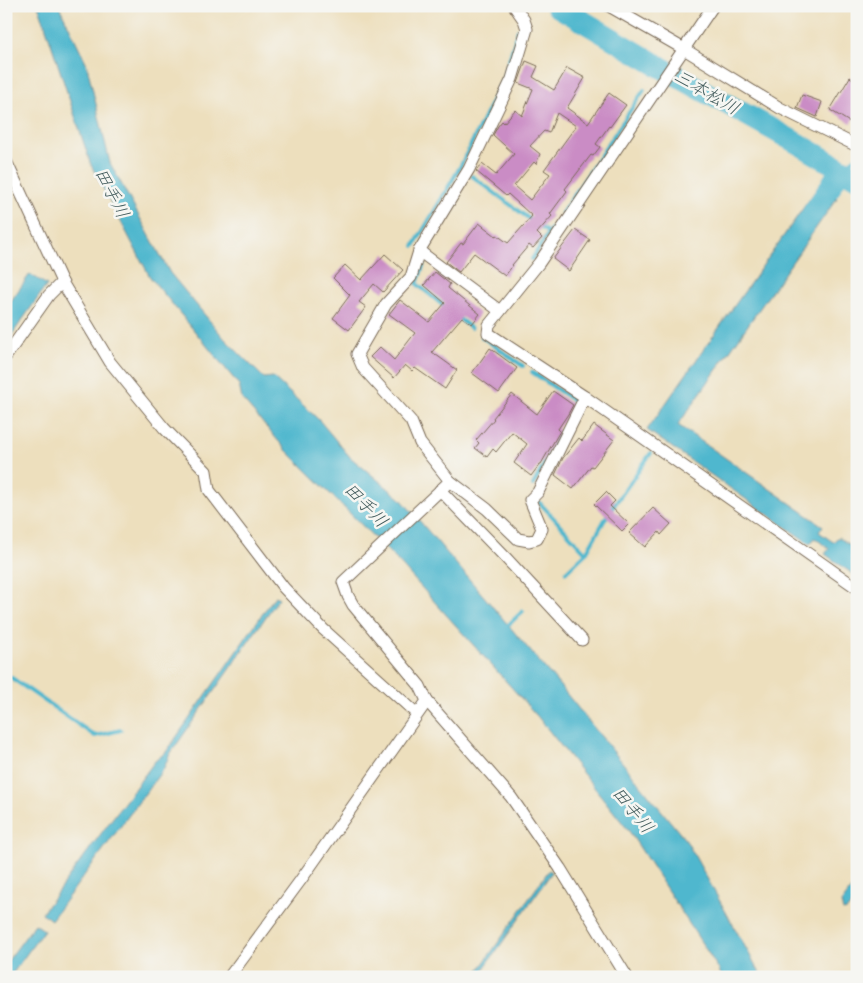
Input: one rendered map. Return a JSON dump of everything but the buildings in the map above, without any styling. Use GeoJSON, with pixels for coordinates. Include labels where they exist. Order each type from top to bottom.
{"type":"FeatureCollection","features":[{"type":"Feature","properties":{"kind":"street"},"geometry":{"type":"LineString","coordinates":[[608,6],[780,108],[857,146]]}},
{"type":"Feature","properties":{"kind":"street"},"geometry":{"type":"LineString","coordinates":[[713,6],[539,263],[489,325],[488,333],[586,397],[857,588]]}},
{"type":"Feature","properties":{"kind":"street"},"geometry":{"type":"LineString","coordinates":[[515,7],[524,20],[527,29],[512,78],[469,169],[419,251],[411,277],[386,304],[357,354],[363,368],[411,421],[420,443],[450,480],[487,509],[518,539],[529,541],[537,538],[542,529],[530,500],[538,492],[586,397]]}},
{"type":"Feature","properties":{"kind":"street"},"geometry":{"type":"LineString","coordinates":[[6,161],[62,282],[110,362],[164,428],[206,472],[209,490],[284,588],[323,629],[417,714]]}},
{"type":"Feature","properties":{"kind":"street"},"geometry":{"type":"LineString","coordinates":[[419,251],[500,311]]}},
{"type":"Feature","properties":{"kind":"street"},"geometry":{"type":"LineString","coordinates":[[6,356],[49,295],[62,282]]}},
{"type":"Feature","properties":{"kind":"street"},"geometry":{"type":"LineString","coordinates":[[450,480],[343,582],[353,604],[420,686],[427,701],[511,797],[560,868],[627,977]]}},
{"type":"Feature","properties":{"kind":"street"},"geometry":{"type":"LineString","coordinates":[[436,493],[505,556],[582,640]]}},
{"type":"Feature","properties":{"kind":"street"},"geometry":{"type":"LineString","coordinates":[[229,977],[300,881],[427,701]]}},
{"type":"Feature","properties":{"kind":"water","name":"田手川"},"geometry":{"type":"Polygon","coordinates":[[[38,6],[59,6],[86,62],[110,163],[170,273],[224,338],[264,378],[273,377],[319,420],[350,457],[401,499],[561,687],[687,842],[762,977],[722,977],[629,831],[538,717],[396,559],[287,451],[242,399],[239,385],[150,277],[91,165],[38,6]]]}},
{"type":"Feature","properties":{"kind":"water"},"geometry":{"type":"Polygon","coordinates":[[[818,187],[823,190],[825,187],[834,192],[833,195],[837,198],[678,425],[823,526],[819,532],[833,542],[838,537],[857,550],[857,577],[825,554],[829,549],[815,538],[810,544],[647,430],[818,187]]]}},
{"type":"Feature","properties":{"kind":"water"},"geometry":{"type":"Polygon","coordinates":[[[30,274],[47,285],[6,343],[6,308],[30,274]]]}},
{"type":"Feature","properties":{"kind":"water"},"geometry":{"type":"Polygon","coordinates":[[[275,596],[279,598],[170,754],[164,768],[51,920],[42,913],[155,761],[166,752],[275,596]]]}},
{"type":"Feature","properties":{"kind":"water"},"geometry":{"type":"Polygon","coordinates":[[[549,870],[552,872],[478,977],[474,977],[549,870]]]}},
{"type":"Feature","properties":{"kind":"water"},"geometry":{"type":"Polygon","coordinates":[[[857,881],[857,896],[847,910],[843,911],[841,903],[857,881]]]}},
{"type":"Feature","properties":{"kind":"water"},"geometry":{"type":"Polygon","coordinates":[[[35,924],[44,930],[10,977],[6,977],[6,963],[35,924]]]}},
{"type":"Feature","properties":{"kind":"waterway","name":"三本松川"},"geometry":{"type":"LineString","coordinates":[[557,6],[857,178]]}},
{"type":"Feature","properties":{"kind":"waterway"},"geometry":{"type":"LineString","coordinates":[[414,246],[460,167],[504,77],[518,30]]}},
{"type":"Feature","properties":{"kind":"waterway"},"geometry":{"type":"LineString","coordinates":[[652,74],[657,65]]}},
{"type":"Feature","properties":{"kind":"waterway"},"geometry":{"type":"LineString","coordinates":[[562,213],[644,90]]}},
{"type":"Feature","properties":{"kind":"waterway"},"geometry":{"type":"LineString","coordinates":[[841,169],[857,157]]}},
{"type":"Feature","properties":{"kind":"waterway"},"geometry":{"type":"LineString","coordinates":[[813,213],[841,169]]}},
{"type":"Feature","properties":{"kind":"waterway"},"geometry":{"type":"LineString","coordinates":[[472,176],[532,221]]}},
{"type":"Feature","properties":{"kind":"waterway"},"geometry":{"type":"LineString","coordinates":[[538,225],[548,233]]}},
{"type":"Feature","properties":{"kind":"waterway"},"geometry":{"type":"LineString","coordinates":[[532,259],[551,229]]}},
{"type":"Feature","properties":{"kind":"waterway"},"geometry":{"type":"LineString","coordinates":[[424,263],[417,284],[446,308]]}},
{"type":"Feature","properties":{"kind":"waterway"},"geometry":{"type":"LineString","coordinates":[[457,317],[471,328]]}},
{"type":"Feature","properties":{"kind":"waterway"},"geometry":{"type":"LineString","coordinates":[[482,337],[523,366]]}},
{"type":"Feature","properties":{"kind":"waterway"},"geometry":{"type":"LineString","coordinates":[[532,372],[577,403],[575,406]]}},
{"type":"Feature","properties":{"kind":"waterway"},"geometry":{"type":"LineString","coordinates":[[533,485],[564,428]]}},
{"type":"Feature","properties":{"kind":"waterway"},"geometry":{"type":"LineString","coordinates":[[566,572],[586,553],[608,514],[651,453]]}},
{"type":"Feature","properties":{"kind":"waterway"},"geometry":{"type":"LineString","coordinates":[[539,502],[586,553]]}},
{"type":"Feature","properties":{"kind":"waterway"},"geometry":{"type":"LineString","coordinates":[[506,627],[523,611]]}},
{"type":"Feature","properties":{"kind":"waterway"},"geometry":{"type":"LineString","coordinates":[[6,674],[95,736],[121,730]]}}]}
